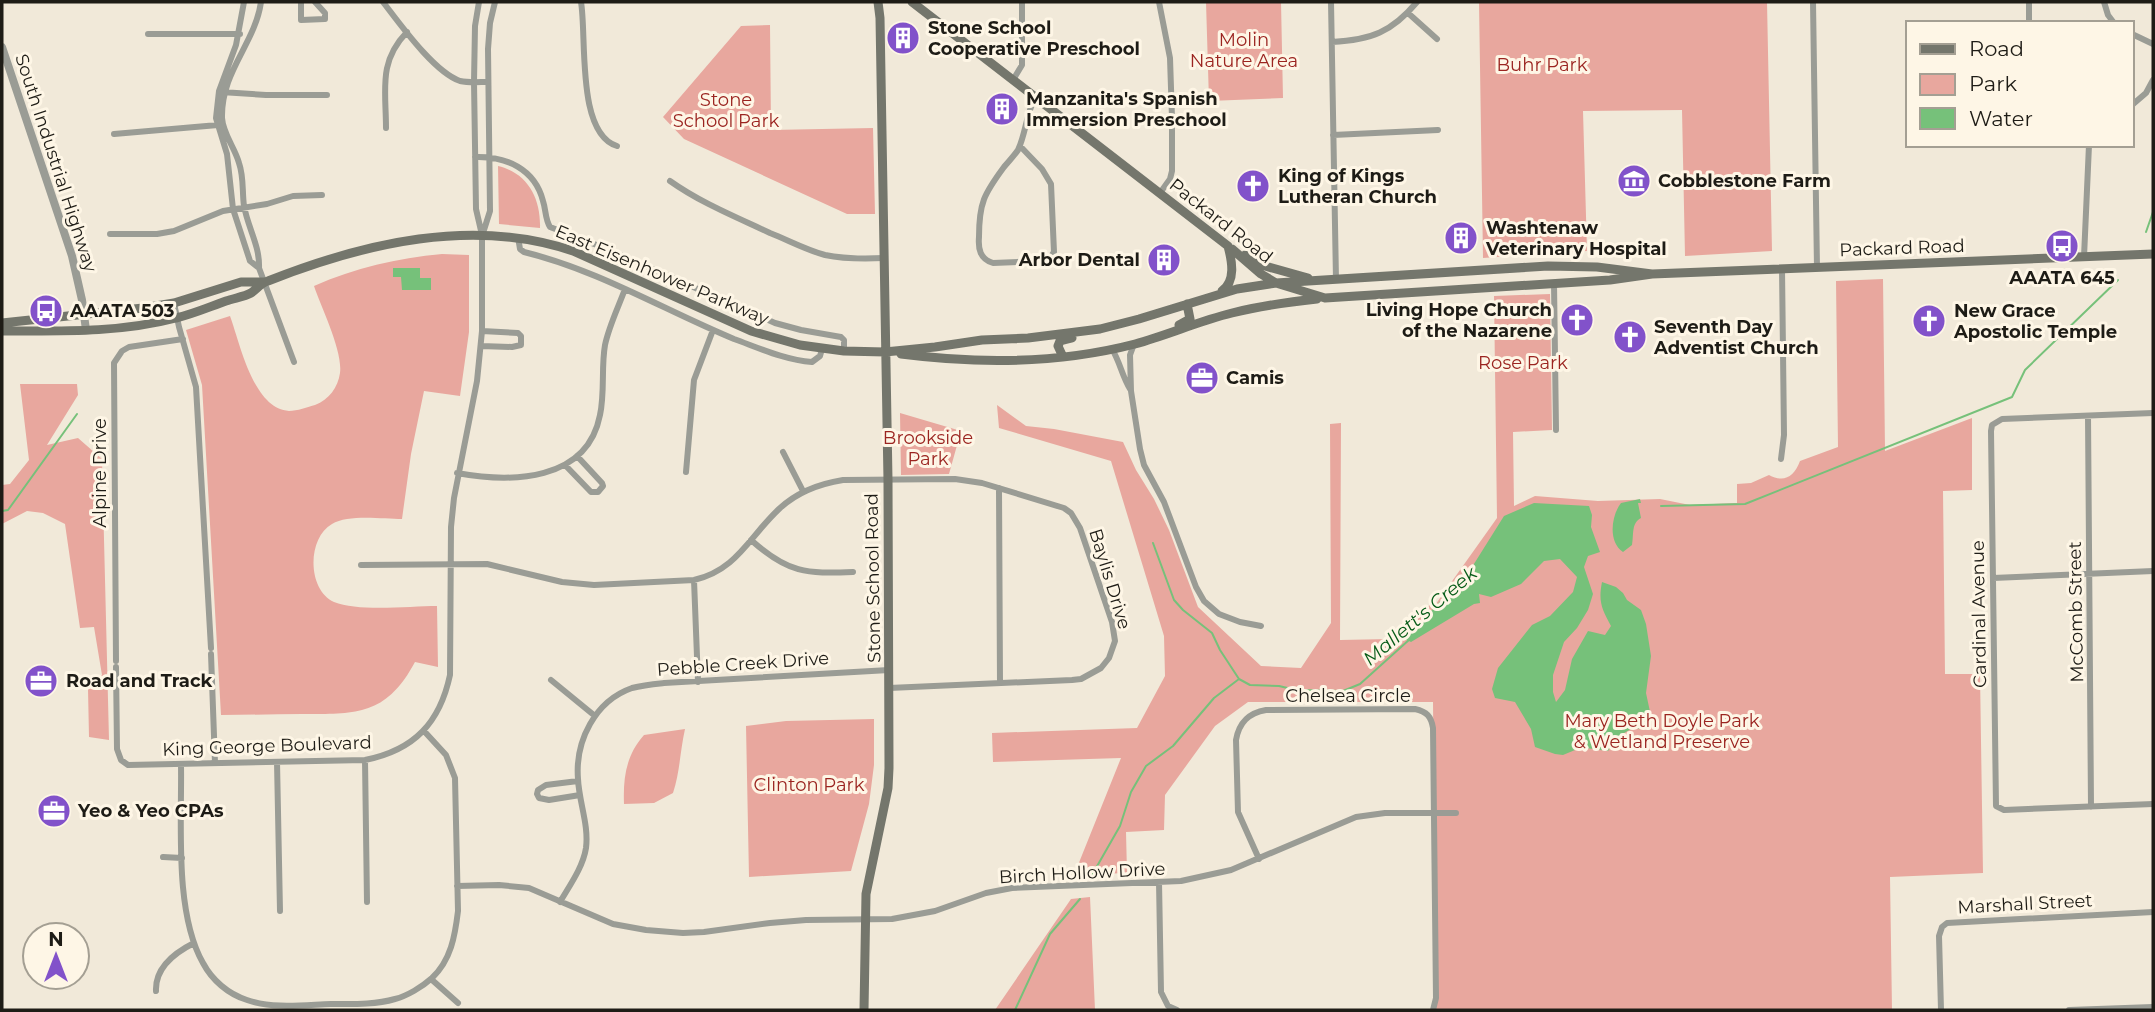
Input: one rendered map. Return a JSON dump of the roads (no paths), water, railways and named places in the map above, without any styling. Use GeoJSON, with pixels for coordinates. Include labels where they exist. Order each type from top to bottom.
{"type":"FeatureCollection","features":[{"type":"Feature","properties":{"kind":"main road","name":"Stone School Road"},"geometry":{"type":"LineString","coordinates":[[864,1010],[864,920],[869,872],[888,788],[890,688],[880,2]]}},
{"type":"Feature","properties":{"kind":"main road","name":"Packard Road"},"geometry":{"type":"LineString","coordinates":[[912,2],[1230,247],[1261,274],[1293,290],[1325,298],[1611,280],[1652,274],[2153,254]]}},
{"type":"Feature","properties":{"kind":"main road","name":"East Eisenhower Parkway"},"geometry":{"type":"LineString","coordinates":[[2,331],[104,331],[177,318],[252,292],[264,282],[375,246],[417,239],[482,235],[540,240],[573,251],[751,331],[773,338],[822,349],[886,352],[962,361],[1063,357],[1112,349],[1160,337],[1230,313],[1325,298]]}},
{"type":"Feature","properties":{"kind":"main road"},"geometry":{"type":"LineString","coordinates":[[1230,247],[1265,266],[1320,281]]}},
{"type":"Feature","properties":{"kind":"main road"},"geometry":{"type":"LineString","coordinates":[[1217,294],[1228,287],[1231,278],[1230,247]]}},
{"type":"Feature","properties":{"kind":"main road","name":"Packard Road"},"geometry":{"type":"LineString","coordinates":[[1297,282],[1573,266],[1652,274]]}},
{"type":"Feature","properties":{"kind":"main road"},"geometry":{"type":"LineString","coordinates":[[1505,286],[1529,279],[1577,277],[1581,272],[1573,266]]}},
{"type":"Feature","properties":{"kind":"main road"},"geometry":{"type":"LineString","coordinates":[[1431,291],[1449,285],[1486,282],[1491,275],[1487,269]]}},
{"type":"Feature","properties":{"kind":"main road","name":"East Eisenhower Parkway"},"geometry":{"type":"LineString","coordinates":[[2,323],[174,303],[241,282],[264,282]]}},
{"type":"Feature","properties":{"kind":"main road","name":"East Eisenhower Parkway"},"geometry":{"type":"LineString","coordinates":[[886,352],[1100,329],[1237,289],[1297,282]]}},
{"type":"Feature","properties":{"kind":"main road"},"geometry":{"type":"LineString","coordinates":[[1160,337],[1168,329],[1188,322],[1190,315],[1187,304]]}},
{"type":"Feature","properties":{"kind":"main road"},"geometry":{"type":"LineString","coordinates":[[1063,357],[1058,348],[1060,341],[1088,336],[1100,329]]}},
{"type":"Feature","properties":{"kind":"street"},"geometry":{"type":"LineString","coordinates":[[244,2],[239,33],[222,92],[220,125],[227,154],[233,209],[250,261],[259,268]]}},
{"type":"Feature","properties":{"kind":"street"},"geometry":{"type":"LineString","coordinates":[[222,92],[258,19],[261,2]]}},
{"type":"Feature","properties":{"kind":"street"},"geometry":{"type":"LineString","coordinates":[[301,2],[301,20],[325,19],[325,13],[314,2]]}},
{"type":"Feature","properties":{"kind":"street"},"geometry":{"type":"LineString","coordinates":[[383,2],[437,66],[450,76],[459,80],[488,82]]}},
{"type":"Feature","properties":{"kind":"street","name":"King George Boulevard"},"geometry":{"type":"LineString","coordinates":[[128,765],[365,760],[388,754],[414,739],[424,731],[446,697],[450,675],[451,527],[457,473],[477,381],[482,331],[482,235],[476,209],[474,82],[475,26],[479,2]]}},
{"type":"Feature","properties":{"kind":"street","name":"King George Boulevard"},"geometry":{"type":"LineString","coordinates":[[482,235],[489,211],[488,82],[490,23],[495,2]]}},
{"type":"Feature","properties":{"kind":"street"},"geometry":{"type":"LineString","coordinates":[[581,2],[591,111],[602,135],[609,143],[617,146]]}},
{"type":"Feature","properties":{"kind":"street"},"geometry":{"type":"LineString","coordinates":[[1013,80],[1023,65],[1022,2]]}},
{"type":"Feature","properties":{"kind":"street"},"geometry":{"type":"LineString","coordinates":[[1159,2],[1168,43],[1172,118],[1172,171],[1160,193]]}},
{"type":"Feature","properties":{"kind":"street"},"geometry":{"type":"LineString","coordinates":[[1331,2],[1336,280]]}},
{"type":"Feature","properties":{"kind":"street"},"geometry":{"type":"LineString","coordinates":[[1332,41],[1361,40],[1378,35],[1394,25],[1417,2]]}},
{"type":"Feature","properties":{"kind":"street"},"geometry":{"type":"LineString","coordinates":[[1812,2],[1817,268]]}},
{"type":"Feature","properties":{"kind":"street"},"geometry":{"type":"LineString","coordinates":[[2029,2],[2029,21]]}},
{"type":"Feature","properties":{"kind":"street"},"geometry":{"type":"LineString","coordinates":[[2104,2],[2112,21]]}},
{"type":"Feature","properties":{"kind":"street"},"geometry":{"type":"LineString","coordinates":[[1408,13],[1437,39]]}},
{"type":"Feature","properties":{"kind":"street"},"geometry":{"type":"LineString","coordinates":[[386,128],[388,58],[407,32]]}},
{"type":"Feature","properties":{"kind":"street"},"geometry":{"type":"LineString","coordinates":[[148,34],[250,34]]}},
{"type":"Feature","properties":{"kind":"street"},"geometry":{"type":"LineString","coordinates":[[2134,35],[2153,44]]}},
{"type":"Feature","properties":{"kind":"street","name":"South Industrial Highway"},"geometry":{"type":"LineString","coordinates":[[2,47],[69,247],[86,330]]}},
{"type":"Feature","properties":{"kind":"street"},"geometry":{"type":"LineString","coordinates":[[2134,103],[2146,93],[2153,80]]}},
{"type":"Feature","properties":{"kind":"street"},"geometry":{"type":"LineString","coordinates":[[222,92],[327,95]]}},
{"type":"Feature","properties":{"kind":"street"},"geometry":{"type":"LineString","coordinates":[[1020,146],[1042,169],[1051,184],[1054,252],[1050,258],[1042,261],[987,261],[978,248],[979,212],[985,195],[1020,146],[1029,109],[1035,98]]}},
{"type":"Feature","properties":{"kind":"street"},"geometry":{"type":"LineString","coordinates":[[114,134],[220,125]]}},
{"type":"Feature","properties":{"kind":"street"},"geometry":{"type":"LineString","coordinates":[[220,125],[239,163],[244,208],[260,255],[259,268],[294,362]]}},
{"type":"Feature","properties":{"kind":"street"},"geometry":{"type":"LineString","coordinates":[[1333,135],[1438,130]]}},
{"type":"Feature","properties":{"kind":"street"},"geometry":{"type":"LineString","coordinates":[[2084,257],[2089,147]]}},
{"type":"Feature","properties":{"kind":"street"},"geometry":{"type":"LineString","coordinates":[[475,157],[489,156],[513,163],[530,176],[543,198],[550,227],[607,249],[775,323],[841,337],[844,340],[844,351]]}},
{"type":"Feature","properties":{"kind":"street"},"geometry":{"type":"LineString","coordinates":[[670,181],[685,192],[741,220],[825,255],[884,258]]}},
{"type":"Feature","properties":{"kind":"street"},"geometry":{"type":"LineString","coordinates":[[110,234],[157,234],[174,231],[223,211],[267,204],[293,196],[322,195]]}},
{"type":"Feature","properties":{"kind":"street"},"geometry":{"type":"LineString","coordinates":[[518,237],[520,249],[524,252],[574,267],[765,351],[806,361],[817,360],[822,349]]}},
{"type":"Feature","properties":{"kind":"street"},"geometry":{"type":"LineString","coordinates":[[1781,459],[1784,435],[1782,269]]}},
{"type":"Feature","properties":{"kind":"street"},"geometry":{"type":"LineString","coordinates":[[1554,283],[1556,430]]}},
{"type":"Feature","properties":{"kind":"street"},"geometry":{"type":"LineString","coordinates":[[457,473],[506,479],[534,476],[565,465],[589,443],[600,416],[605,348],[611,323],[625,289]]}},
{"type":"Feature","properties":{"kind":"street"},"geometry":{"type":"LineString","coordinates":[[174,303],[197,387],[215,763]]}},
{"type":"Feature","properties":{"kind":"street"},"geometry":{"type":"LineString","coordinates":[[686,472],[694,380],[713,330]]}},
{"type":"Feature","properties":{"kind":"street"},"geometry":{"type":"LineString","coordinates":[[481,345],[512,347],[521,345],[522,341],[518,333],[482,331]]}},
{"type":"Feature","properties":{"kind":"street","name":"Alpine Drive"},"geometry":{"type":"LineString","coordinates":[[128,765],[121,760],[116,743],[114,363],[122,351],[129,347],[183,339]]}},
{"type":"Feature","properties":{"kind":"street"},"geometry":{"type":"LineString","coordinates":[[1134,344],[1130,355],[1131,391],[1144,465],[1164,502],[1196,587],[1204,601],[1219,614],[1261,626]]}},
{"type":"Feature","properties":{"kind":"street"},"geometry":{"type":"LineString","coordinates":[[1112,349],[1131,391]]}},
{"type":"Feature","properties":{"kind":"street"},"geometry":{"type":"LineString","coordinates":[[2088,416],[2153,413]]}},
{"type":"Feature","properties":{"kind":"street","name":"Cardinal Avenue"},"geometry":{"type":"LineString","coordinates":[[2088,416],[2002,419],[1996,421],[1991,431],[1996,806],[2004,810],[2091,807]]}},
{"type":"Feature","properties":{"kind":"street","name":"McComb Street"},"geometry":{"type":"LineString","coordinates":[[2088,416],[2091,807]]}},
{"type":"Feature","properties":{"kind":"street"},"geometry":{"type":"LineString","coordinates":[[360,565],[501,566],[577,584],[670,583],[708,577],[725,568],[780,508],[803,491],[783,452]]}},
{"type":"Feature","properties":{"kind":"street"},"geometry":{"type":"LineString","coordinates":[[565,465],[591,492],[598,492],[603,486],[602,483],[577,456]]}},
{"type":"Feature","properties":{"kind":"street","name":"Baylis Drive"},"geometry":{"type":"LineString","coordinates":[[803,491],[823,483],[842,480],[969,480],[1057,505],[1071,513],[1080,528],[1115,632],[1109,658],[1094,673],[1072,680],[890,688]]}},
{"type":"Feature","properties":{"kind":"street"},"geometry":{"type":"LineString","coordinates":[[999,488],[1000,683]]}},
{"type":"Feature","properties":{"kind":"street"},"geometry":{"type":"LineString","coordinates":[[751,540],[768,555],[795,569],[810,573],[853,572]]}},
{"type":"Feature","properties":{"kind":"street"},"geometry":{"type":"LineString","coordinates":[[1993,578],[2153,571]]}},
{"type":"Feature","properties":{"kind":"street"},"geometry":{"type":"LineString","coordinates":[[694,580],[698,682]]}},
{"type":"Feature","properties":{"kind":"street","name":"Pebble Creek Drive"},"geometry":{"type":"LineString","coordinates":[[561,902],[586,850],[586,825],[577,764],[580,746],[595,716],[618,695],[632,689],[664,683],[889,670]]}},
{"type":"Feature","properties":{"kind":"street"},"geometry":{"type":"LineString","coordinates":[[551,680],[595,716]]}},
{"type":"Feature","properties":{"kind":"street","name":"Chelsea Circle"},"geometry":{"type":"LineString","coordinates":[[1259,859],[1238,812],[1237,731],[1247,717],[1256,711],[1265,710],[1424,711],[1432,719],[1433,729],[1436,998],[1433,1010]]}},
{"type":"Feature","properties":{"kind":"street"},"geometry":{"type":"LineString","coordinates":[[181,764],[185,907],[203,965],[218,983],[232,993],[259,1003],[277,1006],[373,1003],[410,993],[431,979],[452,948],[458,911],[455,778],[446,755],[424,731]]}},
{"type":"Feature","properties":{"kind":"street"},"geometry":{"type":"LineString","coordinates":[[365,760],[367,902]]}},
{"type":"Feature","properties":{"kind":"street"},"geometry":{"type":"LineString","coordinates":[[277,762],[279,911]]}},
{"type":"Feature","properties":{"kind":"street"},"geometry":{"type":"LineString","coordinates":[[578,780],[546,785],[538,790],[537,794],[539,799],[548,800],[580,795]]}},
{"type":"Feature","properties":{"kind":"street"},"geometry":{"type":"LineString","coordinates":[[2091,807],[2153,804]]}},
{"type":"Feature","properties":{"kind":"street","name":"Birch Hollow Drive"},"geometry":{"type":"LineString","coordinates":[[457,886],[521,887],[541,892],[613,924],[664,932],[704,932],[794,921],[883,920],[936,911],[992,891],[1012,888],[1181,881],[1217,874],[1259,859],[1356,817],[1385,813],[1456,813]]}},
{"type":"Feature","properties":{"kind":"street"},"geometry":{"type":"LineString","coordinates":[[163,858],[183,858]]}},
{"type":"Feature","properties":{"kind":"street"},"geometry":{"type":"LineString","coordinates":[[1159,882],[1161,992],[1168,1006],[1177,1010]]}},
{"type":"Feature","properties":{"kind":"street","name":"Marshall Street"},"geometry":{"type":"LineString","coordinates":[[1941,1010],[1939,936],[1942,926],[1947,923],[2153,912]]}},
{"type":"Feature","properties":{"kind":"street"},"geometry":{"type":"LineString","coordinates":[[156,992],[156,982],[161,969],[181,950],[194,943]]}},
{"type":"Feature","properties":{"kind":"street"},"geometry":{"type":"LineString","coordinates":[[431,979],[458,1003]]}},
{"type":"Feature","properties":{"kind":"street"},"geometry":{"type":"LineString","coordinates":[[2069,1010],[2153,1007]]}},
{"type":"Feature","properties":{"kind":"water"},"geometry":{"type":"Polygon","coordinates":[[[393,268],[420,268],[420,278],[431,278],[431,290],[402,290],[401,277],[393,277],[393,268]]]}},
{"type":"Feature","properties":{"kind":"water"},"geometry":{"type":"Polygon","coordinates":[[[1640,499],[1641,503],[1638,503],[1641,518],[1634,526],[1632,545],[1623,552],[1618,548],[1613,536],[1615,515],[1621,503],[1640,499]]]}},
{"type":"Feature","properties":{"kind":"water"},"geometry":{"type":"Polygon","coordinates":[[[1534,503],[1589,506],[1592,515],[1591,527],[1600,552],[1588,556],[1584,567],[1593,594],[1588,610],[1564,642],[1553,675],[1556,702],[1565,690],[1572,659],[1588,631],[1605,635],[1611,626],[1602,605],[1602,582],[1616,587],[1627,600],[1641,610],[1646,624],[1651,656],[1646,693],[1652,721],[1647,728],[1631,729],[1619,736],[1608,751],[1586,748],[1563,755],[1535,747],[1531,729],[1515,702],[1495,698],[1492,689],[1498,668],[1532,625],[1550,616],[1573,592],[1577,577],[1560,559],[1544,561],[1521,584],[1491,597],[1479,594],[1480,603],[1411,642],[1405,639],[1467,575],[1504,516],[1534,503]]]}},
{"type":"Feature","properties":{"kind":"waterway","name":"Mallett's Creek"},"geometry":{"type":"LineString","coordinates":[[2146,232],[2153,212]]}},
{"type":"Feature","properties":{"kind":"waterway","name":"Mallett's Creek"},"geometry":{"type":"LineString","coordinates":[[1661,506],[1745,504],[2012,397],[2025,370],[2118,280]]}},
{"type":"Feature","properties":{"kind":"waterway"},"geometry":{"type":"LineString","coordinates":[[2,511],[8,510],[77,414]]}},
{"type":"Feature","properties":{"kind":"waterway","name":"Mallett's Creek"},"geometry":{"type":"LineString","coordinates":[[1153,543],[1174,600],[1212,633],[1239,679],[1250,685],[1343,691],[1360,684],[1410,639]]}},
{"type":"Feature","properties":{"kind":"waterway","name":"Mallett's Creek"},"geometry":{"type":"LineString","coordinates":[[1092,875],[1120,826],[1131,792],[1146,766],[1173,746],[1214,698],[1239,679]]}},
{"type":"Feature","properties":{"kind":"waterway","name":"Mallett's Creek"},"geometry":{"type":"LineString","coordinates":[[1015,1010],[1050,934],[1080,899]]}},
{"type":"Feature","properties":{"kind":"place","name":"Stone School Cooperative Preschool"},"geometry":{"type":"Point","coordinates":[903,38]}},
{"type":"Feature","properties":{"kind":"place","name":"Manzanita's Spanish Immersion Preschool"},"geometry":{"type":"Point","coordinates":[1002,109]}},
{"type":"Feature","properties":{"kind":"place","name":"Cobblestone Farm"},"geometry":{"type":"Point","coordinates":[1634,181]}},
{"type":"Feature","properties":{"kind":"place","name":"King of Kings Lutheran Church"},"geometry":{"type":"Point","coordinates":[1253,186]}},
{"type":"Feature","properties":{"kind":"place","name":"Washtenaw Veterinary Hospital"},"geometry":{"type":"Point","coordinates":[1461,238]}},
{"type":"Feature","properties":{"kind":"place","name":"AAATA 645"},"geometry":{"type":"Point","coordinates":[2062,246]}},
{"type":"Feature","properties":{"kind":"place","name":"Arbor Dental"},"geometry":{"type":"Point","coordinates":[1164,260]}},
{"type":"Feature","properties":{"kind":"place","name":"AAATA 503"},"geometry":{"type":"Point","coordinates":[46,311]}},
{"type":"Feature","properties":{"kind":"place","name":"Living Hope Church of the Nazarene"},"geometry":{"type":"Point","coordinates":[1577,320]}},
{"type":"Feature","properties":{"kind":"place","name":"New Grace Apostolic Temple"},"geometry":{"type":"Point","coordinates":[1929,321]}},
{"type":"Feature","properties":{"kind":"place","name":"Seventh Day Adventist Church"},"geometry":{"type":"Point","coordinates":[1630,337]}},
{"type":"Feature","properties":{"kind":"place","name":"Camis"},"geometry":{"type":"Point","coordinates":[1202,378]}},
{"type":"Feature","properties":{"kind":"place","name":"Road and Track"},"geometry":{"type":"Point","coordinates":[41,681]}},
{"type":"Feature","properties":{"kind":"place","name":"Yeo & Yeo CPAs"},"geometry":{"type":"Point","coordinates":[54,811]}},
{"type":"Feature","properties":{"kind":"park label","name":"Molin Nature Area"},"geometry":{"type":"Point","coordinates":[1244,50]}},
{"type":"Feature","properties":{"kind":"park label","name":"Buhr Park"},"geometry":{"type":"Point","coordinates":[1542,65]}},
{"type":"Feature","properties":{"kind":"park label","name":"Stone School Park"},"geometry":{"type":"Point","coordinates":[726,110]}},
{"type":"Feature","properties":{"kind":"park label","name":"Rose Park"},"geometry":{"type":"Point","coordinates":[1523,363]}},
{"type":"Feature","properties":{"kind":"park label","name":"Brookside Park"},"geometry":{"type":"Point","coordinates":[928,448]}},
{"type":"Feature","properties":{"kind":"park label","name":"Mary Beth Doyle Park & Wetland Preserve"},"geometry":{"type":"Point","coordinates":[1662,731]}},
{"type":"Feature","properties":{"kind":"park label","name":"Clinton Park"},"geometry":{"type":"Point","coordinates":[809,785]}}]}
